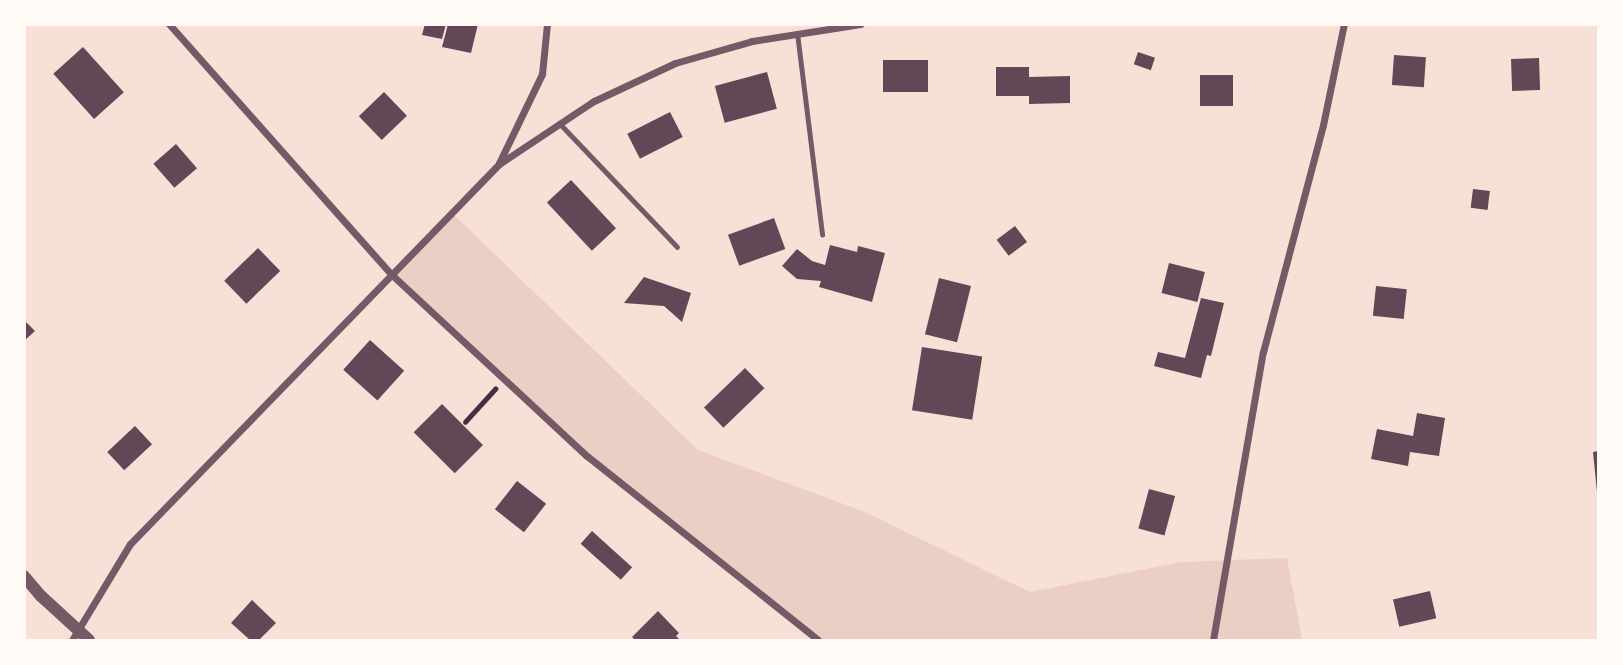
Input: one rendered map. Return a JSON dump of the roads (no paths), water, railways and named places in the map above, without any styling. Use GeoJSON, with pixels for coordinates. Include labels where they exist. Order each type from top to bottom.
{"type":"FeatureCollection","features":[{"type":"Feature","properties":{"kind":"street"},"geometry":{"type":"LineString","coordinates":[[169,24],[392,275],[587,456],[818,640]]}},
{"type":"Feature","properties":{"kind":"street"},"geometry":{"type":"LineString","coordinates":[[499,164],[542,74],[547,24]]}},
{"type":"Feature","properties":{"kind":"street"},"geometry":{"type":"LineString","coordinates":[[75,635],[130,544],[499,164],[604,96],[675,63],[752,41],[861,24]]}},
{"type":"Feature","properties":{"kind":"street"},"geometry":{"type":"LineString","coordinates":[[1213,640],[1263,352],[1323,125],[1345,24]]}},
{"type":"Feature","properties":{"kind":"street"},"geometry":{"type":"LineString","coordinates":[[24,576],[75,635],[89,640]]}},
{"type":"Feature","properties":{"kind":"lane"},"geometry":{"type":"LineString","coordinates":[[797,33],[822,234]]}},
{"type":"Feature","properties":{"kind":"lane"},"geometry":{"type":"LineString","coordinates":[[559,123],[677,247]]}}]}
